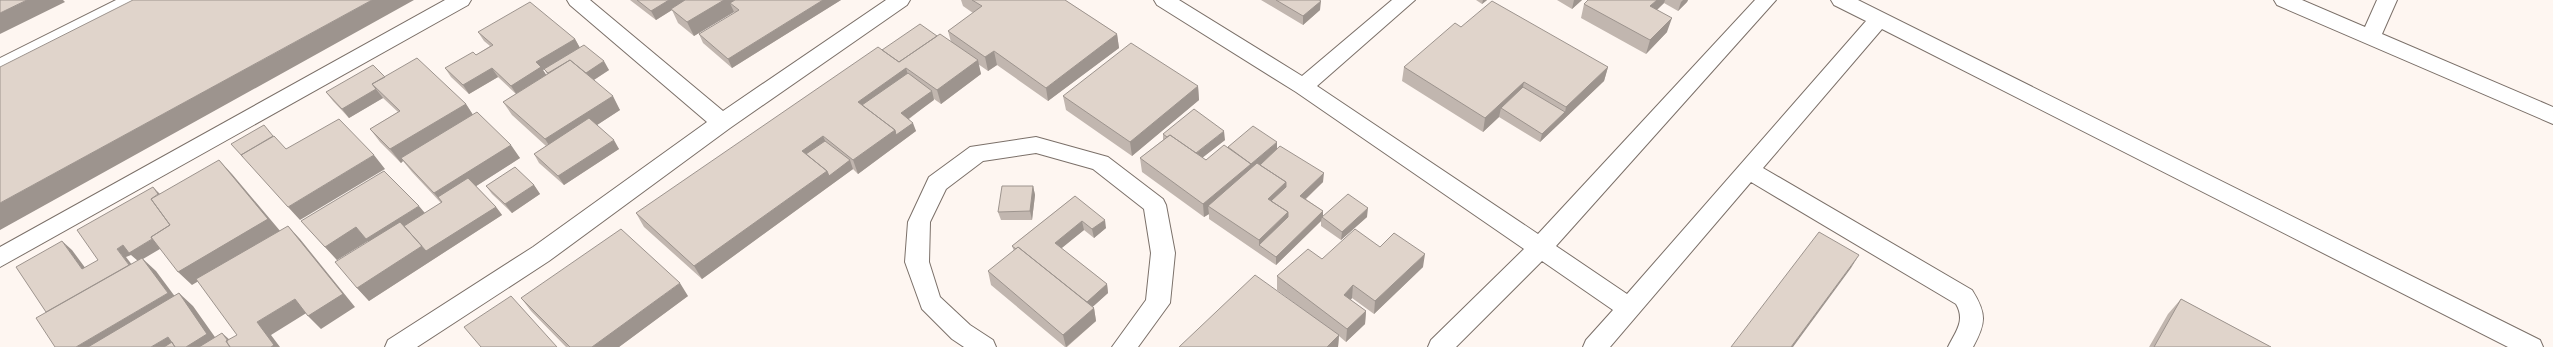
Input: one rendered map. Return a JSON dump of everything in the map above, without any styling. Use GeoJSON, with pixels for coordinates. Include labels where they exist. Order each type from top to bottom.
{"type":"FeatureCollection","features":[{"type":"Feature","properties":{"kind":"street"},"geometry":{"type":"LineString","coordinates":[[0,67],[133,0]]}},
{"type":"Feature","properties":{"kind":"street"},"geometry":{"type":"LineString","coordinates":[[0,258],[461,0]]}},
{"type":"Feature","properties":{"kind":"street"},"geometry":{"type":"LineString","coordinates":[[577,0],[722,122]]}},
{"type":"Feature","properties":{"kind":"street"},"geometry":{"type":"LineString","coordinates":[[397,347],[541,254],[637,186],[722,122],[900,0]]}},
{"type":"Feature","properties":{"kind":"street"},"geometry":{"type":"LineString","coordinates":[[1164,0],[1303,87],[1629,308]]}},
{"type":"Feature","properties":{"kind":"street"},"geometry":{"type":"LineString","coordinates":[[1303,87],[1405,0]]}},
{"type":"Feature","properties":{"kind":"street"},"geometry":{"type":"LineString","coordinates":[[1440,347],[1540,248],[1766,0]]}},
{"type":"Feature","properties":{"kind":"street"},"geometry":{"type":"LineString","coordinates":[[1841,0],[2531,347]]}},
{"type":"Feature","properties":{"kind":"street"},"geometry":{"type":"LineString","coordinates":[[2284,0],[2553,116]]}},
{"type":"Feature","properties":{"kind":"street"},"geometry":{"type":"LineString","coordinates":[[2371,37],[2387,0]]}},
{"type":"Feature","properties":{"kind":"street"},"geometry":{"type":"LineString","coordinates":[[1595,347],[1879,19]]}},
{"type":"Feature","properties":{"kind":"street"},"geometry":{"type":"LineString","coordinates":[[984,347],[961,332],[930,302],[917,262],[919,222],[937,183],[978,153],[1036,145],[1100,163],[1155,205],[1163,253],[1158,303],[1124,347]]}},
{"type":"Feature","properties":{"kind":"street"},"geometry":{"type":"LineString","coordinates":[[1748,170],[1964,297],[1973,309],[1973,321],[1969,334],[1960,347]]}},
{"type":"Feature","properties":{"kind":"building"},"geometry":{"type":"Polygon","coordinates":[[[0,0],[27,0],[0,13],[0,0]]]}},
{"type":"Feature","properties":{"kind":"building"},"geometry":{"type":"Polygon","coordinates":[[[133,0],[372,0],[0,203],[0,67],[133,0]]]}},
{"type":"Feature","properties":{"kind":"building"},"geometry":{"type":"Polygon","coordinates":[[[637,0],[669,0],[651,11],[637,0]]]}},
{"type":"Feature","properties":{"kind":"building"},"geometry":{"type":"Polygon","coordinates":[[[685,0],[724,0],[687,22],[671,9],[685,0]]]}},
{"type":"Feature","properties":{"kind":"building"},"geometry":{"type":"Polygon","coordinates":[[[735,0],[823,0],[728,59],[699,34],[739,10],[730,3],[735,0]]]}},
{"type":"Feature","properties":{"kind":"building"},"geometry":{"type":"Polygon","coordinates":[[[972,0],[1065,0],[1117,34],[1046,88],[994,51],[985,57],[948,31],[982,6],[972,0]]]}},
{"type":"Feature","properties":{"kind":"building"},"geometry":{"type":"Polygon","coordinates":[[[1276,0],[1319,0],[1321,1],[1303,16],[1276,0]]]}},
{"type":"Feature","properties":{"kind":"building"},"geometry":{"type":"Polygon","coordinates":[[[1588,0],[1657,0],[1650,6],[1672,18],[1650,40],[1584,4],[1588,0]]]}},
{"type":"Feature","properties":{"kind":"building"},"geometry":{"type":"Polygon","coordinates":[[[1492,1],[1608,67],[1566,107],[1524,82],[1485,118],[1404,67],[1455,23],[1461,27],[1492,1]]]}},
{"type":"Feature","properties":{"kind":"building"},"geometry":{"type":"Polygon","coordinates":[[[530,2],[575,39],[536,62],[541,67],[511,86],[492,68],[463,85],[445,68],[473,52],[476,55],[493,45],[478,32],[530,2]]]}},
{"type":"Feature","properties":{"kind":"building"},"geometry":{"type":"Polygon","coordinates":[[[920,24],[937,36],[899,62],[882,50],[920,24]]]}},
{"type":"Feature","properties":{"kind":"building"},"geometry":{"type":"Polygon","coordinates":[[[940,34],[978,60],[937,90],[906,68],[858,102],[895,130],[853,160],[823,136],[802,151],[827,171],[694,266],[636,213],[878,47],[899,62],[940,34]]]}},
{"type":"Feature","properties":{"kind":"building"},"geometry":{"type":"Polygon","coordinates":[[[1131,43],[1198,86],[1130,142],[1063,96],[1131,43]]]}},
{"type":"Feature","properties":{"kind":"building"},"geometry":{"type":"Polygon","coordinates":[[[584,45],[604,61],[586,73],[570,60],[548,73],[544,69],[584,45]]]}},
{"type":"Feature","properties":{"kind":"building"},"geometry":{"type":"Polygon","coordinates":[[[417,58],[466,104],[390,149],[370,129],[400,111],[372,84],[417,58]]]}},
{"type":"Feature","properties":{"kind":"building"},"geometry":{"type":"Polygon","coordinates":[[[570,60],[613,96],[545,139],[503,102],[570,60]]]}},
{"type":"Feature","properties":{"kind":"building"},"geometry":{"type":"Polygon","coordinates":[[[373,65],[385,77],[372,84],[376,89],[342,109],[326,92],[373,65]]]}},
{"type":"Feature","properties":{"kind":"building"},"geometry":{"type":"Polygon","coordinates":[[[908,73],[932,91],[901,113],[913,123],[896,135],[895,130],[862,105],[908,73]]]}},
{"type":"Feature","properties":{"kind":"building"},"geometry":{"type":"Polygon","coordinates":[[[1523,87],[1565,112],[1542,134],[1501,108],[1523,87]]]}},
{"type":"Feature","properties":{"kind":"building"},"geometry":{"type":"Polygon","coordinates":[[[1194,109],[1224,131],[1196,153],[1170,135],[1167,137],[1163,134],[1194,109]]]}},
{"type":"Feature","properties":{"kind":"building"},"geometry":{"type":"Polygon","coordinates":[[[477,112],[511,145],[434,193],[401,158],[477,112]]]}},
{"type":"Feature","properties":{"kind":"building"},"geometry":{"type":"Polygon","coordinates":[[[589,118],[614,140],[558,176],[534,154],[589,118]]]}},
{"type":"Feature","properties":{"kind":"building"},"geometry":{"type":"Polygon","coordinates":[[[339,119],[374,155],[288,207],[241,155],[274,136],[286,149],[339,119]]]}},
{"type":"Feature","properties":{"kind":"building"},"geometry":{"type":"Polygon","coordinates":[[[264,125],[273,136],[241,155],[231,144],[264,125]]]}},
{"type":"Feature","properties":{"kind":"building"},"geometry":{"type":"Polygon","coordinates":[[[1253,126],[1277,142],[1251,164],[1228,147],[1253,126]]]}},
{"type":"Feature","properties":{"kind":"building"},"geometry":{"type":"Polygon","coordinates":[[[1170,135],[1206,160],[1224,145],[1251,164],[1203,204],[1140,158],[1170,135]]]}},
{"type":"Feature","properties":{"kind":"building"},"geometry":{"type":"Polygon","coordinates":[[[825,141],[850,160],[829,176],[827,171],[806,154],[825,141]]]}},
{"type":"Feature","properties":{"kind":"building"},"geometry":{"type":"Polygon","coordinates":[[[1280,146],[1324,173],[1300,196],[1323,211],[1276,257],[1259,245],[1288,217],[1288,212],[1271,201],[1286,187],[1286,182],[1260,165],[1280,146]]]}},
{"type":"Feature","properties":{"kind":"building"},"geometry":{"type":"Polygon","coordinates":[[[219,160],[268,219],[178,272],[151,237],[170,225],[151,199],[219,160]]]}},
{"type":"Feature","properties":{"kind":"building"},"geometry":{"type":"Polygon","coordinates":[[[1257,163],[1286,182],[1268,199],[1288,212],[1259,240],[1208,206],[1257,163]]]}},
{"type":"Feature","properties":{"kind":"building"},"geometry":{"type":"Polygon","coordinates":[[[515,167],[534,185],[505,204],[486,186],[515,167]]]}},
{"type":"Feature","properties":{"kind":"building"},"geometry":{"type":"Polygon","coordinates":[[[384,171],[419,206],[366,239],[356,227],[325,247],[301,221],[384,171]]]}},
{"type":"Feature","properties":{"kind":"building"},"geometry":{"type":"Polygon","coordinates":[[[468,178],[496,207],[426,251],[404,226],[442,202],[438,197],[468,178]]]}},
{"type":"Feature","properties":{"kind":"building"},"geometry":{"type":"Polygon","coordinates":[[[1002,186],[1033,186],[1030,211],[998,212],[1002,186]]]}},
{"type":"Feature","properties":{"kind":"building"},"geometry":{"type":"Polygon","coordinates":[[[153,187],[158,194],[151,199],[170,225],[151,237],[152,239],[129,253],[123,245],[117,249],[129,265],[46,312],[16,267],[62,241],[82,269],[98,260],[77,230],[153,187]]]}},
{"type":"Feature","properties":{"kind":"building"},"geometry":{"type":"Polygon","coordinates":[[[1348,194],[1368,208],[1342,232],[1322,217],[1348,194]]]}},
{"type":"Feature","properties":{"kind":"building"},"geometry":{"type":"Polygon","coordinates":[[[1075,196],[1105,220],[1092,229],[1082,221],[1055,243],[1107,284],[1087,302],[1018,247],[1016,249],[1012,246],[1075,196]]]}},
{"type":"Feature","properties":{"kind":"building"},"geometry":{"type":"Polygon","coordinates":[[[400,222],[422,246],[357,288],[335,262],[400,222]]]}},
{"type":"Feature","properties":{"kind":"building"},"geometry":{"type":"Polygon","coordinates":[[[288,226],[343,294],[308,316],[295,299],[257,322],[274,345],[271,347],[230,347],[226,341],[237,335],[196,279],[288,226]]]}},
{"type":"Feature","properties":{"kind":"building"},"geometry":{"type":"Polygon","coordinates":[[[621,229],[680,283],[592,347],[570,347],[521,298],[621,229]]]}},
{"type":"Feature","properties":{"kind":"building"},"geometry":{"type":"Polygon","coordinates":[[[1355,229],[1380,247],[1394,233],[1425,254],[1375,301],[1353,285],[1344,295],[1366,311],[1347,329],[1277,276],[1308,249],[1322,259],[1355,229]]]}},
{"type":"Feature","properties":{"kind":"building"},"geometry":{"type":"Polygon","coordinates":[[[1819,232],[1859,255],[1791,347],[1731,347],[1819,232]]]}},
{"type":"Feature","properties":{"kind":"building"},"geometry":{"type":"Polygon","coordinates":[[[1018,247],[1094,308],[1063,335],[988,271],[1018,247]]]}},
{"type":"Feature","properties":{"kind":"building"},"geometry":{"type":"Polygon","coordinates":[[[142,258],[168,293],[76,347],[55,347],[36,318],[142,258]]]}},
{"type":"Feature","properties":{"kind":"building"},"geometry":{"type":"Polygon","coordinates":[[[1255,275],[1339,335],[1327,347],[1179,347],[1255,275]]]}},
{"type":"Feature","properties":{"kind":"building"},"geometry":{"type":"Polygon","coordinates":[[[179,293],[207,334],[186,347],[175,347],[168,337],[151,347],[88,347],[179,293]]]}},
{"type":"Feature","properties":{"kind":"building"},"geometry":{"type":"Polygon","coordinates":[[[511,296],[557,347],[481,347],[464,327],[511,296]]]}},
{"type":"Feature","properties":{"kind":"building"},"geometry":{"type":"Polygon","coordinates":[[[2181,299],[2271,347],[2154,347],[2181,299]]]}},
{"type":"Feature","properties":{"kind":"building"},"geometry":{"type":"Polygon","coordinates":[[[222,333],[228,341],[226,341],[230,347],[199,347],[222,333]]]}},
{"type":"Feature","properties":{"kind":"building"},"geometry":{"type":"Polygon","coordinates":[[[172,342],[175,347],[164,347],[172,342]]]}}]}
